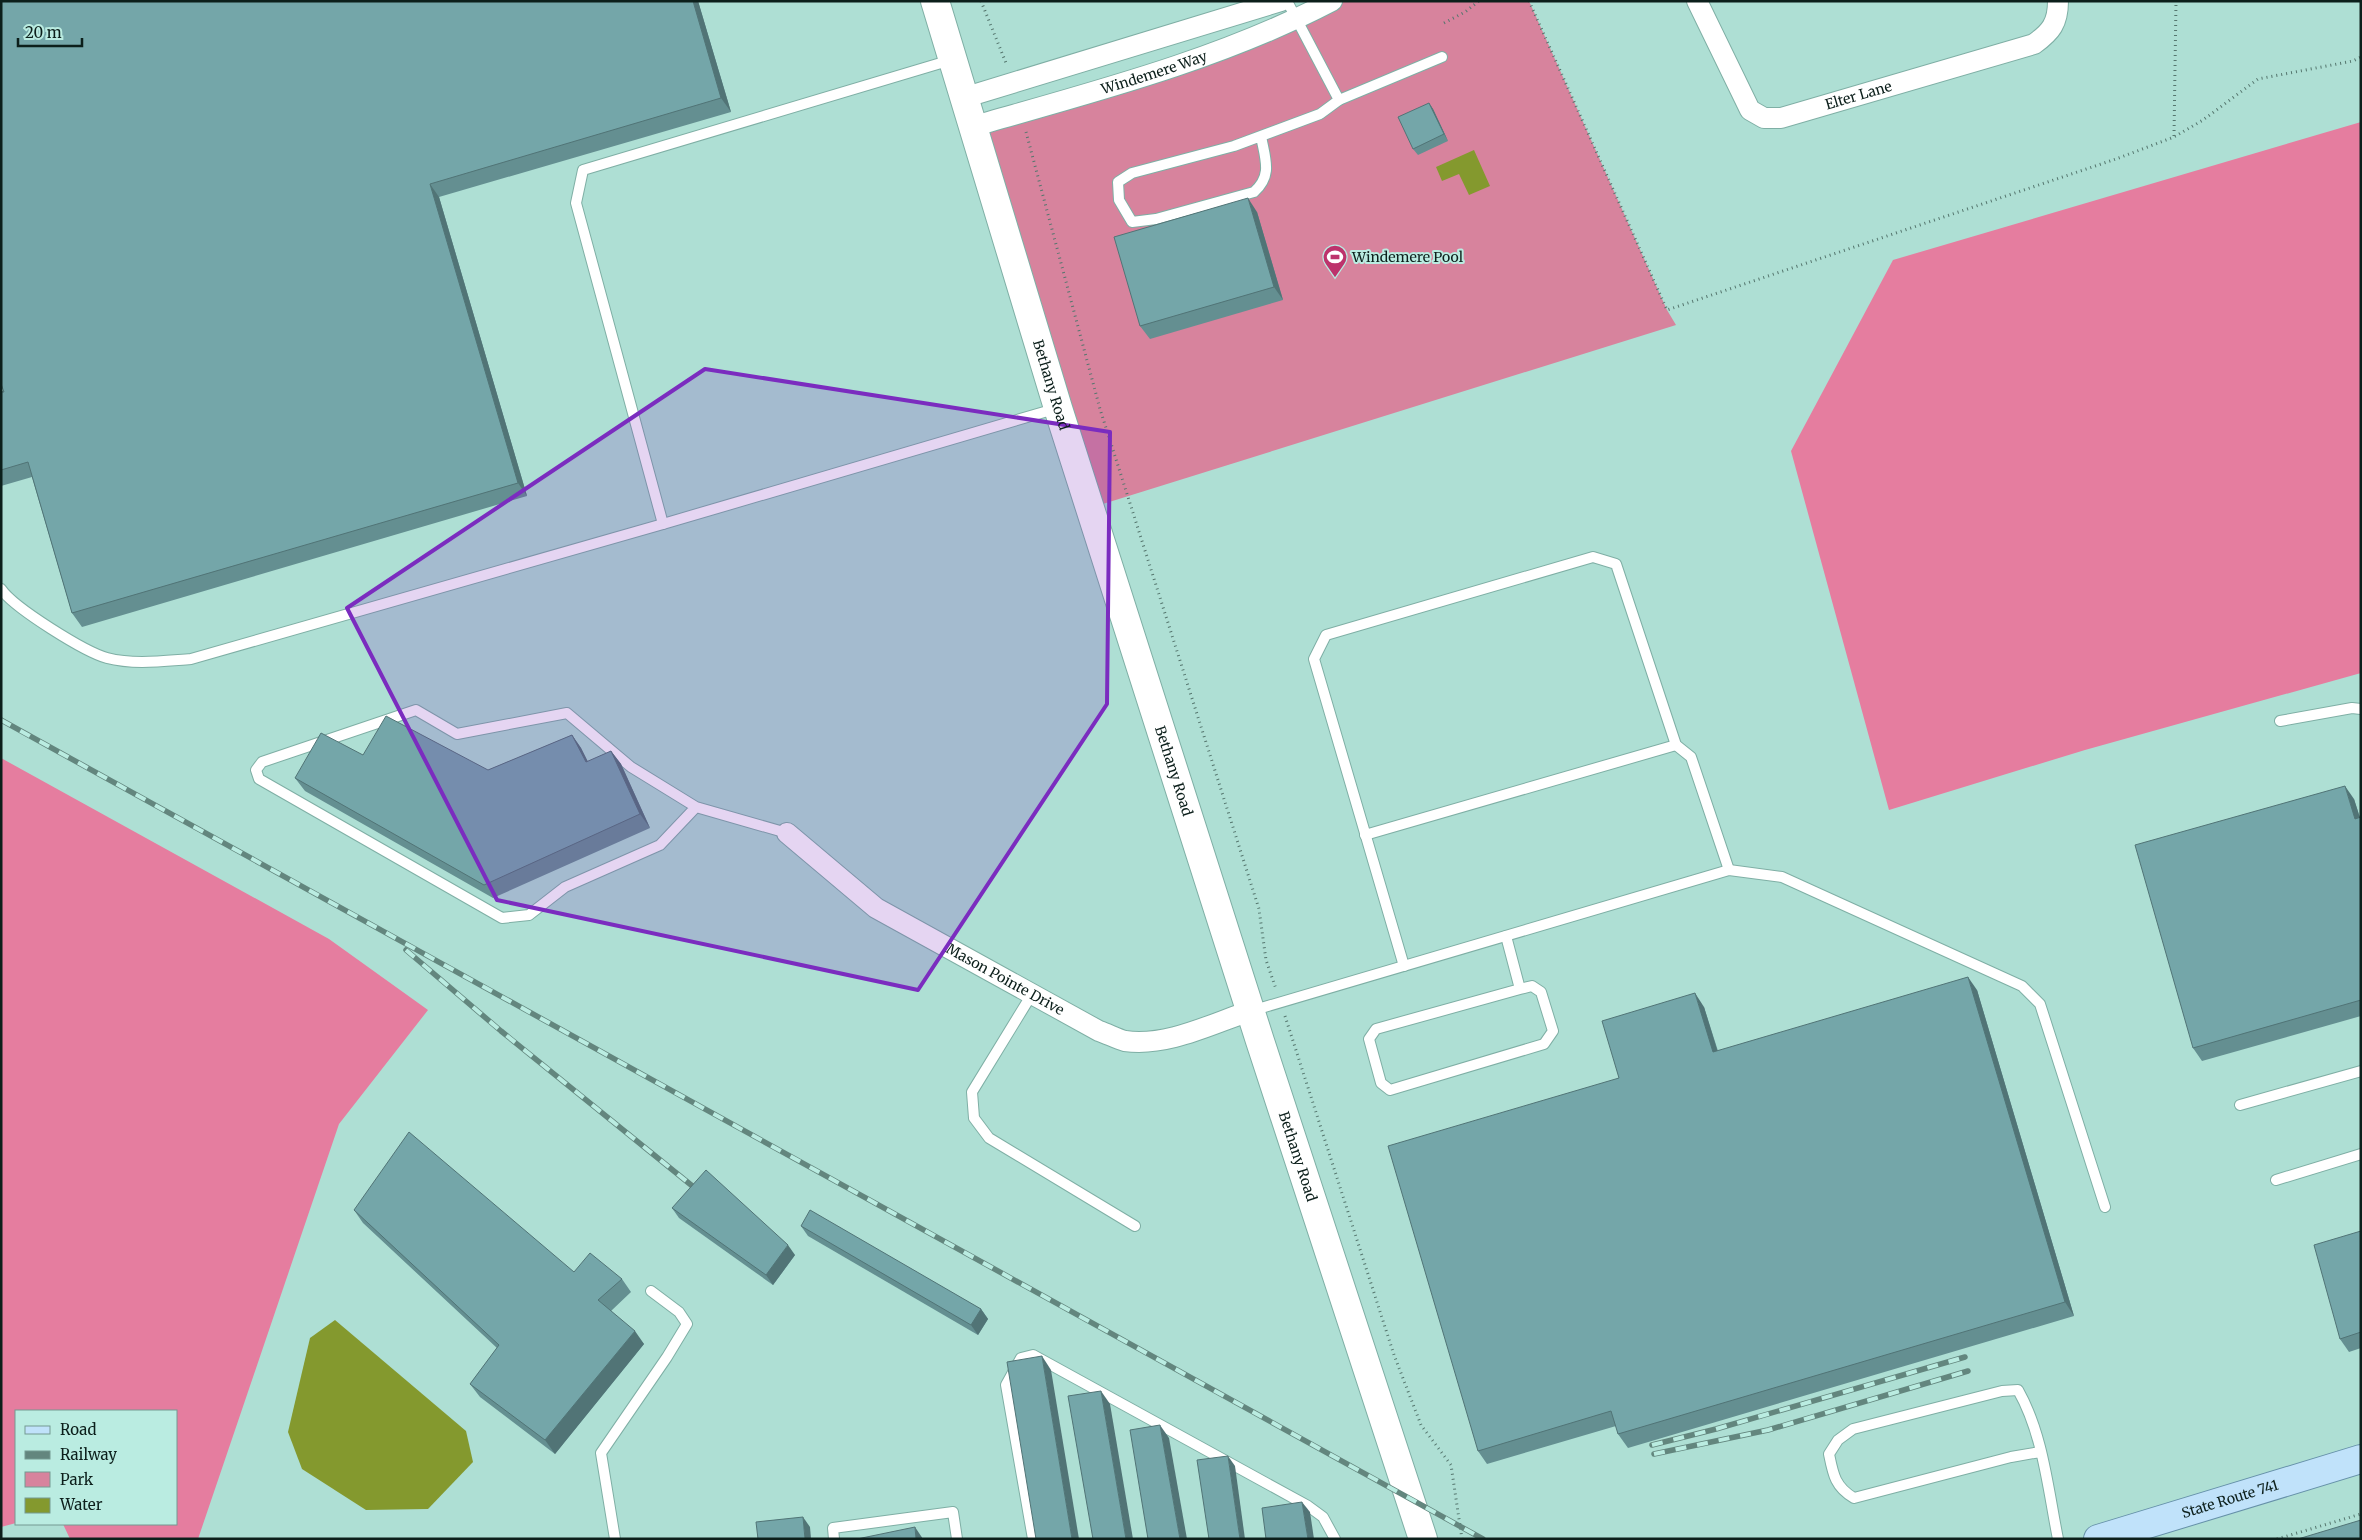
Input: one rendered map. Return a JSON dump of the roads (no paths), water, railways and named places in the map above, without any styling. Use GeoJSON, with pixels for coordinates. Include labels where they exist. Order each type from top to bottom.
{"type":"FeatureCollection","features":[{"type":"Feature","properties":{"kind":"main road","name":"Bethany Road"},"geometry":{"type":"LineString","coordinates":[[935,1],[971,127],[1058,408],[1250,1011],[1423,1539]]}},
{"type":"Feature","properties":{"kind":"main road","name":"State Route 741"},"geometry":{"type":"LineString","coordinates":[[2098,1539],[2361,1459]]}},
{"type":"Feature","properties":{"kind":"street","name":"Windemere Way"},"geometry":{"type":"LineString","coordinates":[[963,98],[1281,1]]}},
{"type":"Feature","properties":{"kind":"street","name":"Windemere Way"},"geometry":{"type":"LineString","coordinates":[[971,127],[1144,76],[1220,51],[1291,10],[1332,1]]}},
{"type":"Feature","properties":{"kind":"street","name":"Elter Lane"},"geometry":{"type":"LineString","coordinates":[[1697,1],[1750,110],[1764,118],[1781,118],[2034,44],[2050,34],[2058,13],[2058,1]]}},
{"type":"Feature","properties":{"kind":"street","name":"Mason Pointe Drive"},"geometry":{"type":"LineString","coordinates":[[787,833],[876,908],[1099,1032],[1125,1040],[1148,1041],[1170,1038],[1250,1011]]}},
{"type":"Feature","properties":{"kind":"lane"},"geometry":{"type":"LineString","coordinates":[[1291,10],[1336,92],[1338,100]]}},
{"type":"Feature","properties":{"kind":"lane"},"geometry":{"type":"LineString","coordinates":[[1261,136],[1266,170],[1264,183],[1254,192],[1156,219],[1132,222],[1119,200],[1118,182],[1132,173],[1234,146],[1320,114],[1338,100],[1442,57]]}},
{"type":"Feature","properties":{"kind":"lane"},"geometry":{"type":"LineString","coordinates":[[664,524],[576,203],[583,170],[952,60]]}},
{"type":"Feature","properties":{"kind":"lane"},"geometry":{"type":"LineString","coordinates":[[1,590],[51,630],[106,658],[147,663],[200,656],[664,524],[1058,408]]}},
{"type":"Feature","properties":{"kind":"lane"},"geometry":{"type":"LineString","coordinates":[[1404,966],[1314,659],[1326,635],[1592,557],[1616,564],[1676,745],[1690,757],[1729,870]]}},
{"type":"Feature","properties":{"kind":"lane"},"geometry":{"type":"LineString","coordinates":[[2280,722],[2352,708],[2361,709]]}},
{"type":"Feature","properties":{"kind":"lane"},"geometry":{"type":"LineString","coordinates":[[696,807],[660,845],[565,887],[529,915],[502,918],[259,779],[256,770],[262,762],[416,710],[457,734],[566,714],[632,767],[696,807],[787,833]]}},
{"type":"Feature","properties":{"kind":"lane"},"geometry":{"type":"LineString","coordinates":[[1366,835],[1676,745]]}},
{"type":"Feature","properties":{"kind":"lane"},"geometry":{"type":"LineString","coordinates":[[1250,1011],[1729,870],[1782,876],[2022,986],[2040,1004],[2105,1207]]}},
{"type":"Feature","properties":{"kind":"lane"},"geometry":{"type":"LineString","coordinates":[[1506,936],[1520,988]]}},
{"type":"Feature","properties":{"kind":"lane"},"geometry":{"type":"LineString","coordinates":[[1532,986],[1542,992],[1553,1031],[1544,1044],[1390,1090],[1381,1083],[1369,1039],[1376,1029],[1520,988],[1532,986]]}},
{"type":"Feature","properties":{"kind":"lane"},"geometry":{"type":"LineString","coordinates":[[1032,994],[972,1092],[974,1118],[989,1138],[1135,1226]]}},
{"type":"Feature","properties":{"kind":"lane"},"geometry":{"type":"LineString","coordinates":[[2240,1104],[2361,1071]]}},
{"type":"Feature","properties":{"kind":"lane"},"geometry":{"type":"LineString","coordinates":[[2276,1180],[2361,1154]]}},
{"type":"Feature","properties":{"kind":"lane"},"geometry":{"type":"LineString","coordinates":[[615,1539],[601,1453],[667,1357],[686,1324],[679,1312],[651,1290]]}},
{"type":"Feature","properties":{"kind":"lane"},"geometry":{"type":"LineString","coordinates":[[1032,1539],[1006,1385],[1021,1358],[1033,1355],[1308,1506],[1323,1517],[1335,1539]]}},
{"type":"Feature","properties":{"kind":"lane"},"geometry":{"type":"LineString","coordinates":[[2040,1452],[2011,1456],[1854,1498],[1843,1492],[1833,1474],[1829,1454],[1838,1440],[1853,1429],[2002,1391],[2018,1390],[2028,1407],[2040,1452],[2058,1539]]}},
{"type":"Feature","properties":{"kind":"lane"},"geometry":{"type":"LineString","coordinates":[[834,1539],[832,1528],[953,1512],[957,1539]]}},
{"type":"Feature","properties":{"kind":"water"},"geometry":{"type":"Polygon","coordinates":[[[1474,150],[1490,186],[1469,195],[1459,174],[1442,181],[1436,167],[1474,150]]]}},
{"type":"Feature","properties":{"kind":"water"},"geometry":{"type":"Polygon","coordinates":[[[335,1320],[466,1431],[473,1462],[428,1509],[366,1510],[302,1469],[288,1432],[310,1338],[335,1320]]]}},
{"type":"Feature","properties":{"kind":"railway"},"geometry":{"type":"LineString","coordinates":[[1,720],[1483,1539]]}},
{"type":"Feature","properties":{"kind":"railway"},"geometry":{"type":"LineString","coordinates":[[406,950],[501,1031],[701,1193]]}},
{"type":"Feature","properties":{"kind":"railway"},"geometry":{"type":"LineString","coordinates":[[1652,1445],[1716,1429],[1965,1357]]}},
{"type":"Feature","properties":{"kind":"railway"},"geometry":{"type":"LineString","coordinates":[[1654,1454],[1768,1430],[1968,1371]]}},
{"type":"Feature","properties":{"kind":"place","name":"Windemere Pool"},"geometry":{"type":"Point","coordinates":[1335,278]}}]}
